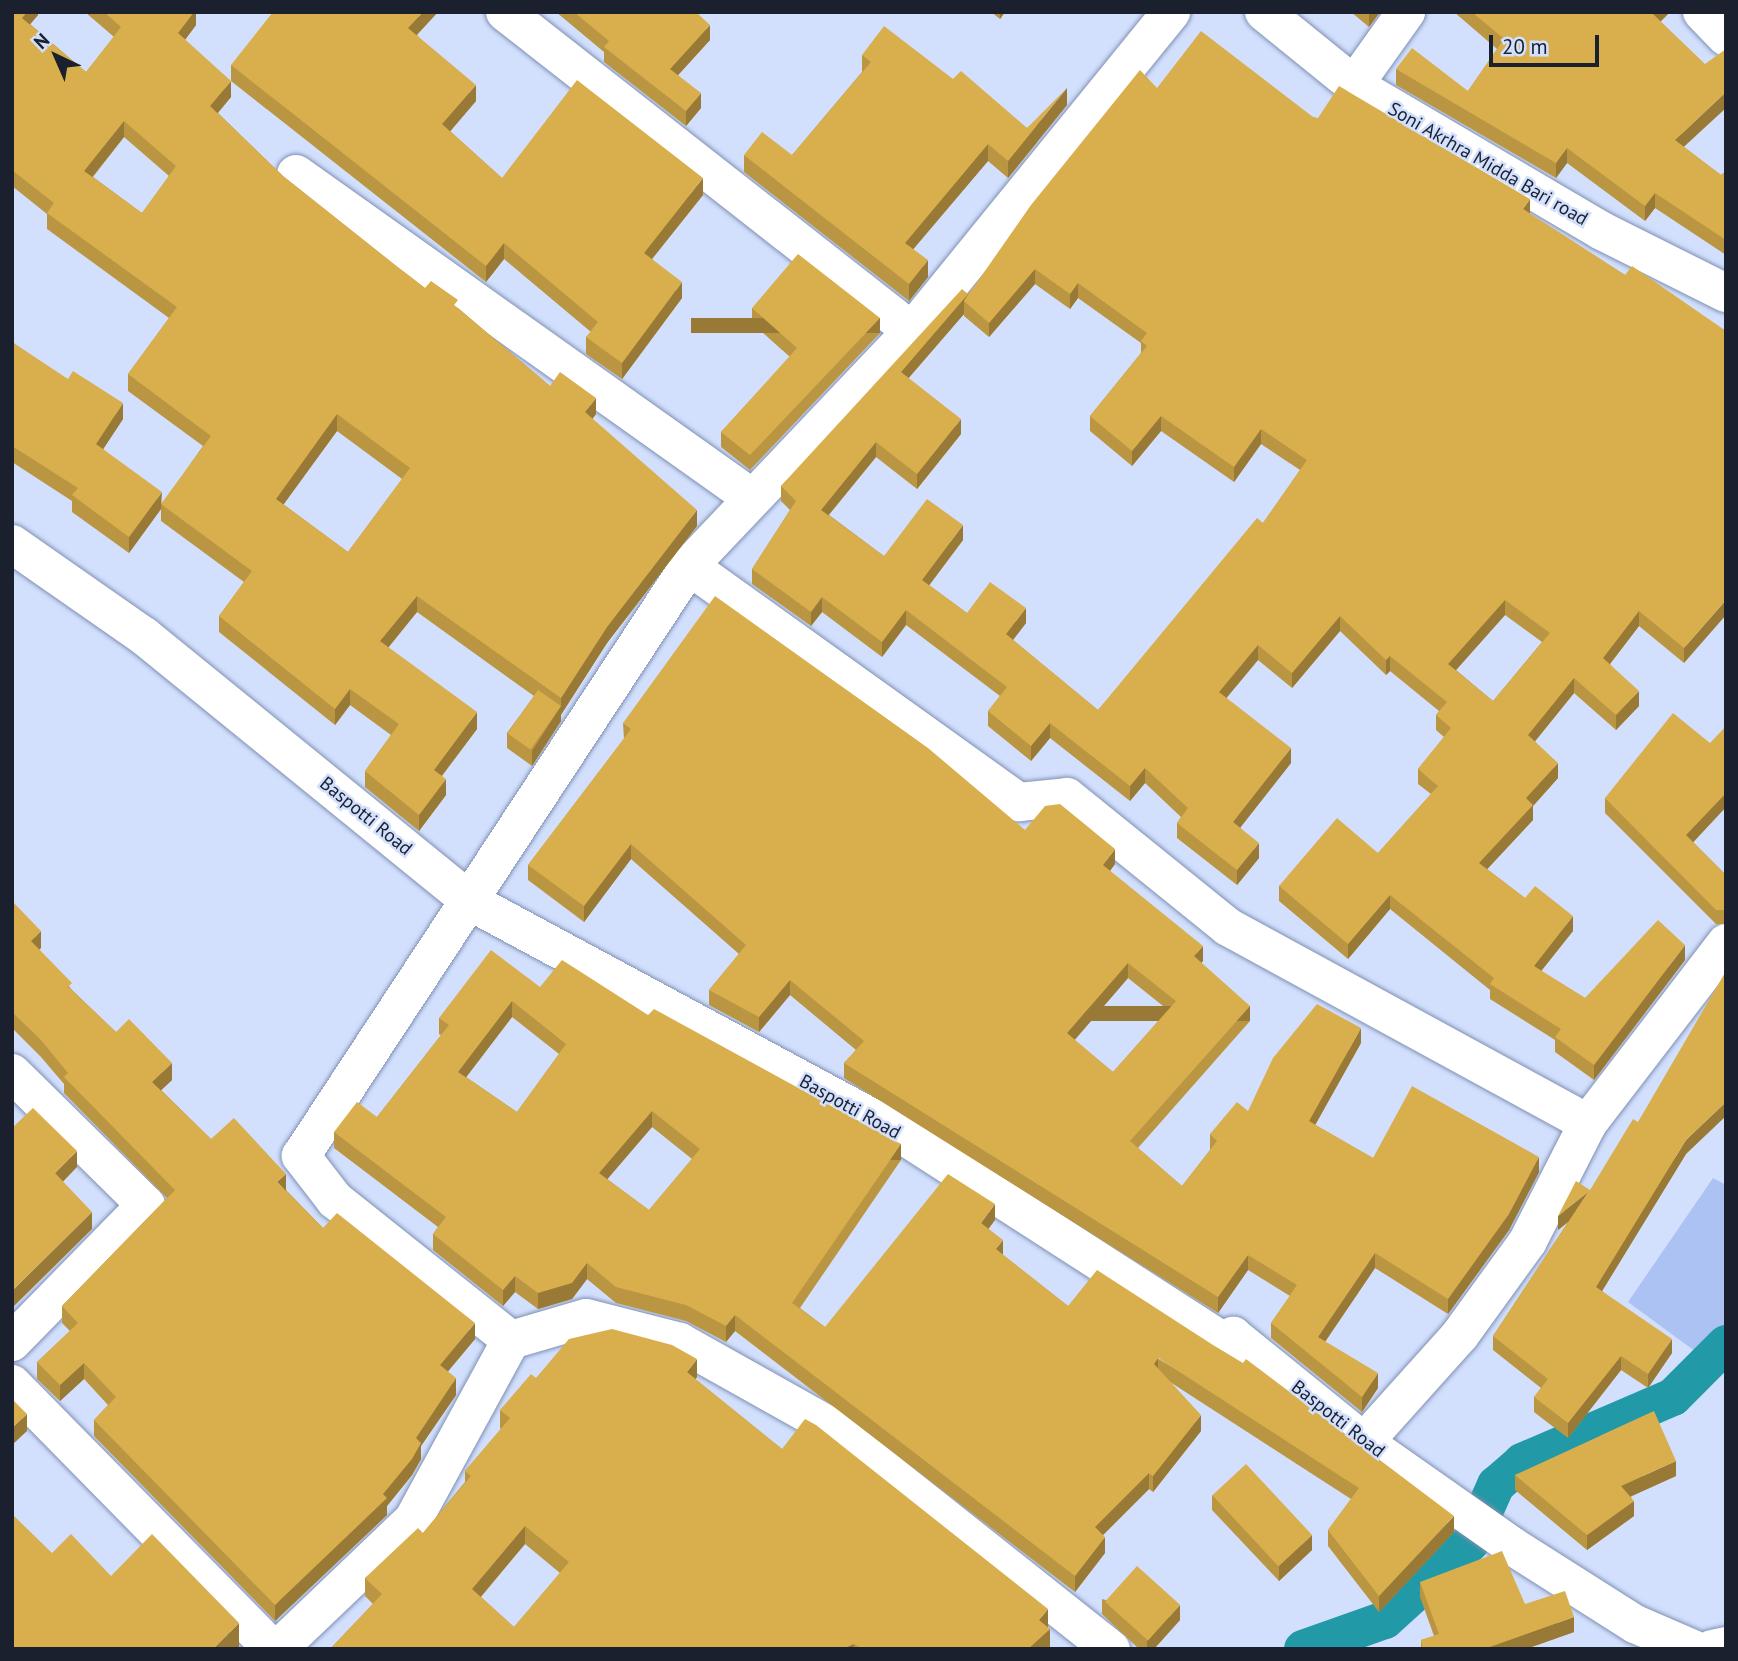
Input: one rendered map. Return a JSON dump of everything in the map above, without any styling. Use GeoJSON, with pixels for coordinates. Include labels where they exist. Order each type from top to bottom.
{"type":"FeatureCollection","features":[{"type":"Feature","properties":{"kind":"main road"},"geometry":{"type":"LineString","coordinates":[[505,12],[912,331]]}},
{"type":"Feature","properties":{"kind":"main road"},"geometry":{"type":"LineString","coordinates":[[511,1339],[335,1200],[301,1156],[472,903],[688,566],[912,331],[1171,12]]}},
{"type":"Feature","properties":{"kind":"main road","name":"Soni Akrhra Midda Bari road"},"geometry":{"type":"LineString","coordinates":[[1264,12],[1353,85],[1602,231],[1726,293]]}},
{"type":"Feature","properties":{"kind":"main road"},"geometry":{"type":"LineString","coordinates":[[1353,85],[1406,12]]}},
{"type":"Feature","properties":{"kind":"main road"},"geometry":{"type":"LineString","coordinates":[[1702,12],[1726,37]]}},
{"type":"Feature","properties":{"kind":"main road"},"geometry":{"type":"LineString","coordinates":[[296,174],[752,498]]}},
{"type":"Feature","properties":{"kind":"main road","name":"Baspotti Road"},"geometry":{"type":"LineString","coordinates":[[12,544],[144,636],[472,903],[895,1130],[1225,1343],[1233,1336],[1364,1442],[1448,1498],[1512,1546],[1635,1624],[1693,1649]]}},
{"type":"Feature","properties":{"kind":"main road"},"geometry":{"type":"LineString","coordinates":[[688,566],[1019,802],[1067,797],[1227,927],[1588,1123]]}},
{"type":"Feature","properties":{"kind":"main road"},"geometry":{"type":"LineString","coordinates":[[1364,1442],[1460,1335],[1528,1241],[1588,1123],[1726,943]]}},
{"type":"Feature","properties":{"kind":"main road"},"geometry":{"type":"LineString","coordinates":[[12,1073],[146,1205],[12,1342]]}},
{"type":"Feature","properties":{"kind":"main road"},"geometry":{"type":"LineString","coordinates":[[278,1649],[413,1520],[511,1339],[586,1318],[680,1342],[828,1425],[1111,1649]]}},
{"type":"Feature","properties":{"kind":"main road"},"geometry":{"type":"LineString","coordinates":[[12,1384],[272,1649]]}},
{"type":"Feature","properties":{"kind":"main road"},"geometry":{"type":"LineString","coordinates":[[1712,1649],[1726,1646]]}},
{"type":"Feature","properties":{"kind":"shaded area"},"geometry":{"type":"Polygon","coordinates":[[[1713,1178],[1726,1185],[1726,1374],[1628,1302],[1713,1178]]]}},
{"type":"Feature","properties":{"kind":"building"},"geometry":{"type":"Polygon","coordinates":[[[12,12],[27,12],[22,18],[86,72],[121,27],[104,12],[194,12],[178,33],[231,81],[210,106],[283,176],[395,265],[425,288],[431,281],[458,300],[454,305],[550,386],[560,372],[596,398],[585,412],[697,510],[607,627],[561,698],[417,596],[380,641],[477,712],[434,770],[446,779],[419,815],[365,771],[399,724],[350,689],[335,709],[219,616],[252,571],[161,504],[211,436],[128,374],[177,307],[47,213],[54,203],[12,170],[12,12]],[[124,121],[84,171],[142,213],[176,166],[124,121]],[[337,414],[276,499],[348,552],[410,468],[337,414]]]}},
{"type":"Feature","properties":{"kind":"building"},"geometry":{"type":"Polygon","coordinates":[[[273,12],[423,12],[408,28],[476,85],[442,124],[502,178],[577,80],[703,178],[644,253],[682,282],[622,363],[586,337],[598,322],[504,243],[486,266],[231,65],[273,12]]]}},
{"type":"Feature","properties":{"kind":"building"},"geometry":{"type":"Polygon","coordinates":[[[574,12],[696,12],[710,25],[670,69],[701,93],[686,111],[604,47],[609,41],[574,12]]]}},
{"type":"Feature","properties":{"kind":"building"},"geometry":{"type":"Polygon","coordinates":[[[1472,12],[1654,12],[1653,14],[1705,64],[1726,49],[1726,92],[1675,140],[1721,175],[1726,171],[1726,240],[1655,193],[1645,206],[1567,148],[1556,163],[1396,69],[1412,48],[1468,91],[1504,39],[1472,12]]]}},
{"type":"Feature","properties":{"kind":"building"},"geometry":{"type":"Polygon","coordinates":[[[884,26],[953,79],[961,71],[1027,128],[1067,88],[1008,161],[988,144],[905,243],[928,260],[909,284],[744,155],[762,132],[792,155],[871,62],[862,55],[884,26]]]}},
{"type":"Feature","properties":{"kind":"building"},"geometry":{"type":"Polygon","coordinates":[[[1201,31],[1313,117],[1318,118],[1339,86],[1530,199],[1523,209],[1625,275],[1632,266],[1726,331],[1726,600],[1684,648],[1639,611],[1603,658],[1639,691],[1616,715],[1574,678],[1528,735],[1558,763],[1526,798],[1533,805],[1479,863],[1525,898],[1535,886],[1573,916],[1534,966],[1585,998],[1658,920],[1685,945],[1594,1065],[1555,1037],[1561,1029],[1490,984],[1494,978],[1390,895],[1348,944],[1279,886],[1337,818],[1378,853],[1438,786],[1418,769],[1451,728],[1436,715],[1447,702],[1390,656],[1386,660],[1340,616],[1292,673],[1258,645],[1219,692],[1291,748],[1233,822],[1259,843],[1237,870],[1177,823],[1188,808],[1145,768],[1130,786],[1050,723],[1031,746],[988,711],[1007,687],[906,610],[882,642],[822,597],[811,612],[752,569],[796,501],[781,486],[962,289],[968,294],[901,372],[961,419],[917,474],[876,442],[821,510],[884,556],[927,499],[963,525],[922,580],[967,613],[990,582],[1026,608],[1006,634],[1098,710],[1257,518],[1263,523],[1307,460],[1261,429],[1234,467],[1161,416],[1132,451],[1090,416],[1147,346],[1141,341],[1147,333],[1078,283],[1070,294],[1035,269],[989,323],[964,301],[1031,205],[1140,70],[1157,88],[1201,31]],[[1505,600],[1448,664],[1493,701],[1550,633],[1505,600]]]}},
{"type":"Feature","properties":{"kind":"building"},"geometry":{"type":"Polygon","coordinates":[[[798,254],[880,318],[750,455],[721,432],[797,348],[752,308],[798,254]]]}},
{"type":"Feature","properties":{"kind":"building"},"geometry":{"type":"Polygon","coordinates":[[[12,342],[68,379],[73,371],[123,403],[96,444],[162,492],[129,537],[72,495],[78,488],[12,446],[12,342]]]}},
{"type":"Feature","properties":{"kind":"building"},"geometry":{"type":"Polygon","coordinates":[[[715,596],[928,748],[1025,830],[1045,806],[1060,804],[1115,849],[1103,865],[1203,946],[1194,956],[1250,1006],[1130,1141],[1182,1186],[1217,1141],[1210,1134],[1237,1102],[1248,1111],[1273,1058],[1317,1004],[1361,1028],[1309,1121],[1373,1158],[1412,1086],[1539,1157],[1509,1214],[1448,1299],[1375,1253],[1318,1337],[1378,1373],[1362,1397],[1271,1323],[1297,1285],[1248,1255],[1218,1297],[844,1063],[864,1041],[790,980],[759,1017],[709,990],[746,945],[631,844],[584,906],[528,865],[631,729],[623,723],[715,596]],[[1128,963],[1067,1033],[1113,1072],[1176,1001],[1128,963]]]}},
{"type":"Feature","properties":{"kind":"building"},"geometry":{"type":"Polygon","coordinates":[[[538,690],[561,706],[531,749],[508,733],[538,690]]]}},
{"type":"Feature","properties":{"kind":"building"},"geometry":{"type":"Polygon","coordinates":[[[1673,713],[1710,743],[1726,726],[1726,793],[1686,835],[1726,875],[1726,910],[1716,910],[1605,798],[1673,713]]]}},
{"type":"Feature","properties":{"kind":"building"},"geometry":{"type":"Polygon","coordinates":[[[12,901],[41,931],[31,941],[72,983],[68,987],[116,1032],[129,1019],[172,1063],[152,1082],[211,1139],[234,1118],[286,1174],[277,1182],[323,1228],[337,1213],[475,1323],[440,1365],[456,1378],[416,1438],[421,1443],[412,1459],[383,1494],[387,1498],[275,1605],[94,1420],[116,1397],[84,1363],[60,1385],[37,1362],[78,1323],[62,1306],[175,1190],[64,1077],[68,1073],[41,1040],[12,1012],[12,901]]]}},
{"type":"Feature","properties":{"kind":"building"},"geometry":{"type":"Polygon","coordinates":[[[491,950],[540,987],[562,960],[648,1015],[654,1009],[901,1144],[792,1303],[825,1327],[948,1174],[995,1204],[981,1223],[1003,1240],[996,1249],[1068,1306],[1097,1270],[1243,1363],[1246,1359],[1454,1516],[1379,1596],[1328,1530],[1359,1488],[1158,1358],[1154,1364],[1201,1415],[1153,1476],[1149,1473],[1095,1527],[1105,1537],[1075,1576],[735,1315],[726,1326],[686,1305],[616,1287],[587,1263],[572,1283],[538,1293],[515,1276],[503,1290],[433,1234],[446,1217],[334,1132],[357,1102],[377,1117],[449,1025],[439,1018],[491,950]],[[512,1001],[458,1072],[517,1112],[566,1044],[512,1001]],[[652,1111],[599,1173],[649,1210],[700,1149],[652,1111]]]}},
{"type":"Feature","properties":{"kind":"building"},"geometry":{"type":"Polygon","coordinates":[[[1726,971],[1726,1102],[1686,1140],[1596,1287],[1672,1339],[1648,1374],[1621,1356],[1568,1423],[1534,1397],[1548,1379],[1493,1336],[1588,1192],[1558,1216],[1576,1181],[1590,1190],[1633,1119],[1638,1122],[1726,971]]]}},
{"type":"Feature","properties":{"kind":"building"},"geometry":{"type":"Polygon","coordinates":[[[33,1108],[77,1151],[55,1173],[92,1212],[12,1291],[12,1128],[33,1108]]]}},
{"type":"Feature","properties":{"kind":"building"},"geometry":{"type":"Polygon","coordinates":[[[612,1329],[672,1345],[697,1359],[687,1372],[782,1449],[805,1419],[816,1425],[1048,1609],[1039,1620],[1050,1629],[1028,1649],[862,1649],[854,1644],[842,1649],[330,1649],[382,1594],[365,1578],[418,1528],[423,1533],[471,1476],[465,1471],[510,1418],[500,1410],[531,1374],[536,1378],[569,1339],[612,1329]],[[525,1526],[472,1589],[514,1627],[569,1562],[525,1526]]]}},
{"type":"Feature","properties":{"kind":"building"},"geometry":{"type":"Polygon","coordinates":[[[12,1399],[27,1414],[12,1428],[12,1399]]]}},
{"type":"Feature","properties":{"kind":"building"},"geometry":{"type":"Polygon","coordinates":[[[1654,1411],[1676,1461],[1621,1486],[1634,1501],[1587,1535],[1515,1475],[1654,1411]]]}},
{"type":"Feature","properties":{"kind":"building"},"geometry":{"type":"Polygon","coordinates":[[[1246,1464],[1312,1535],[1279,1566],[1212,1495],[1246,1464]]]}},
{"type":"Feature","properties":{"kind":"building"},"geometry":{"type":"Polygon","coordinates":[[[12,1514],[52,1553],[71,1534],[111,1576],[152,1534],[239,1623],[213,1649],[12,1649],[12,1514]]]}},
{"type":"Feature","properties":{"kind":"building"},"geometry":{"type":"Polygon","coordinates":[[[1502,1551],[1525,1604],[1565,1591],[1574,1617],[1484,1649],[1423,1649],[1421,1640],[1439,1634],[1420,1582],[1502,1551]]]}},
{"type":"Feature","properties":{"kind":"building"},"geometry":{"type":"Polygon","coordinates":[[[1137,1566],[1180,1605],[1148,1640],[1105,1602],[1137,1566]]]}},
{"type":"Feature","properties":{"kind":"waterway"},"geometry":{"type":"LineString","coordinates":[[1303,1649],[1385,1620],[1470,1543],[1496,1485],[1522,1462],[1673,1397],[1726,1344]]}}]}
